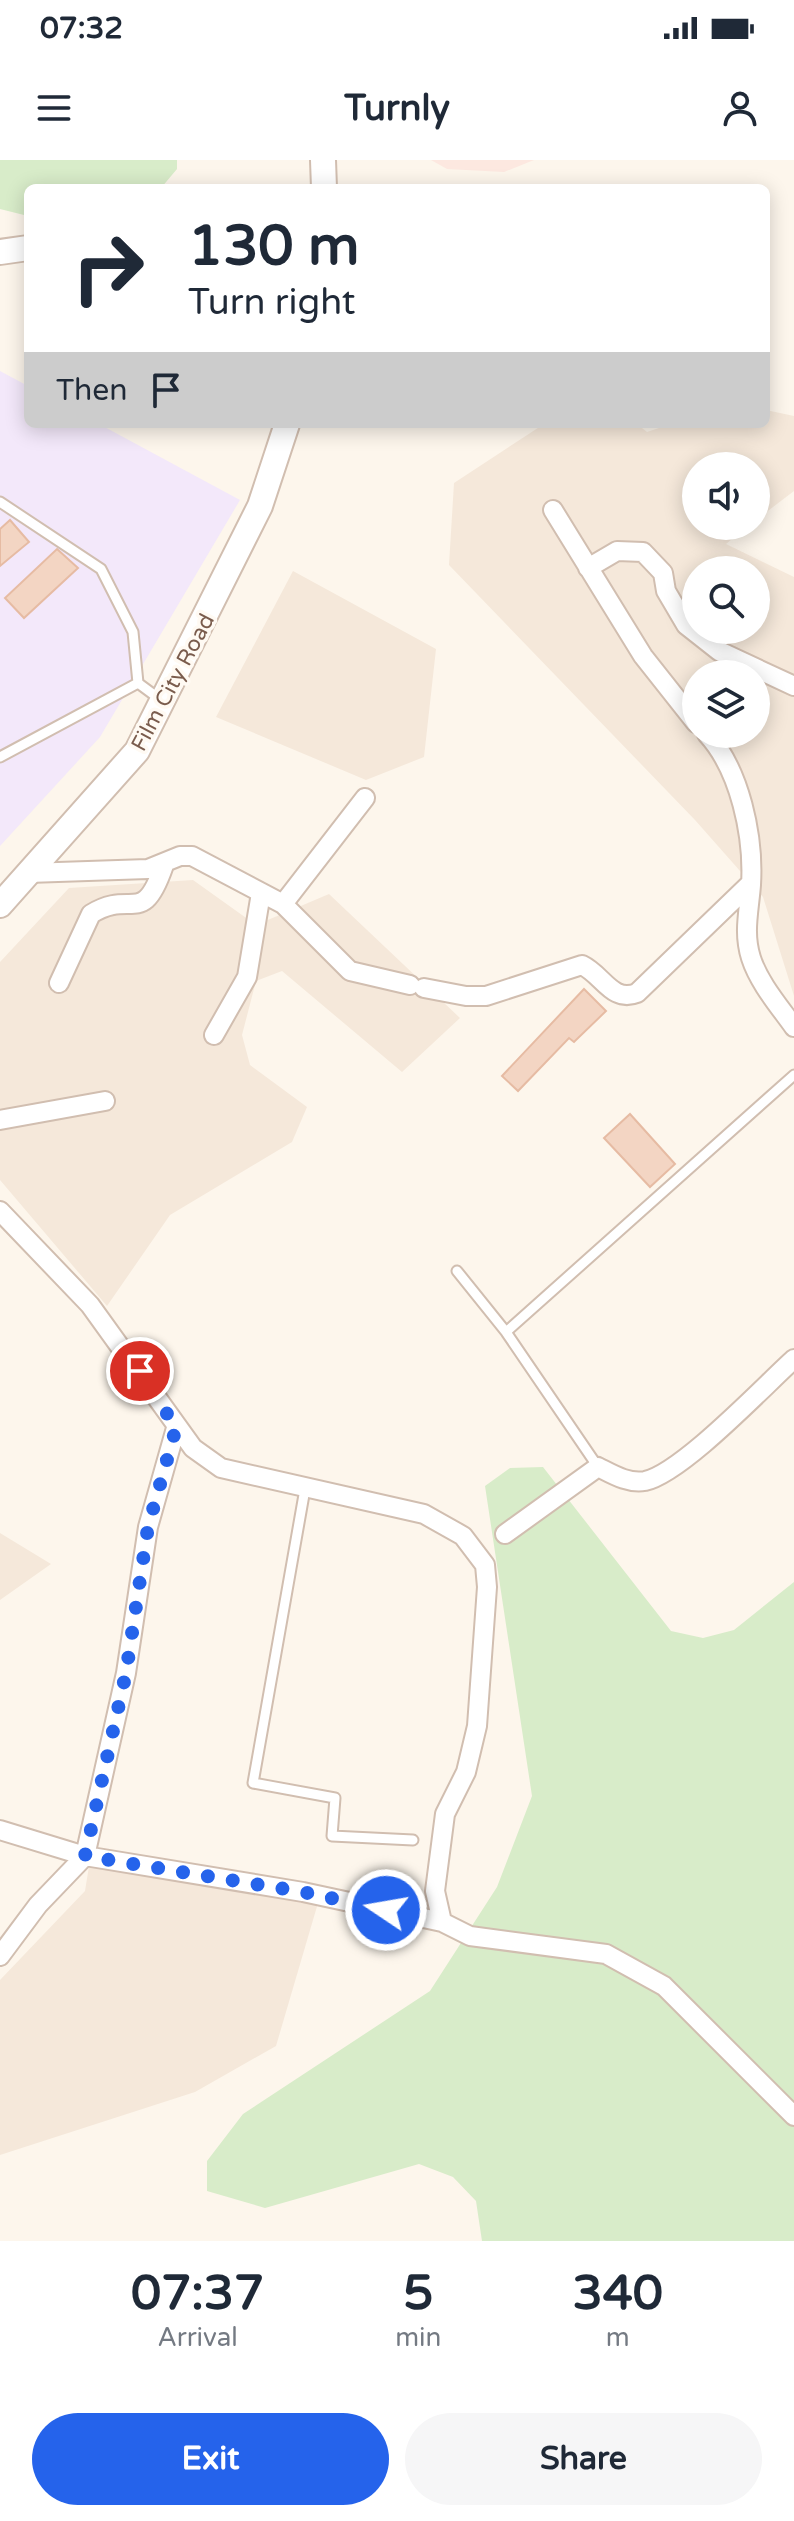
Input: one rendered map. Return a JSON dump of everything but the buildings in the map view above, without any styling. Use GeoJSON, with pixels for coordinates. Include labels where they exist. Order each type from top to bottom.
{"type":"FeatureCollection","features":[{"type":"Feature","properties":{"kind":"street"},"geometry":{"type":"LineString","coordinates":[[323,160],[324,184]]}},
{"type":"Feature","properties":{"kind":"street"},"geometry":{"type":"LineString","coordinates":[[0,252],[24,249]]}},
{"type":"Feature","properties":{"kind":"street","name":"Film City Road"},"geometry":{"type":"LineString","coordinates":[[0,905],[137,751],[260,506],[286,428]]}},
{"type":"Feature","properties":{"kind":"street"},"geometry":{"type":"LineString","coordinates":[[553,510],[643,656],[682,705]]}},
{"type":"Feature","properties":{"kind":"street"},"geometry":{"type":"LineString","coordinates":[[588,568],[617,551],[643,552],[663,573],[666,591],[686,625],[719,651],[794,686]]}},
{"type":"Feature","properties":{"kind":"street"},"geometry":{"type":"LineString","coordinates":[[719,748],[740,801],[749,841],[751,883],[745,927],[752,960],[794,1027]]}},
{"type":"Feature","properties":{"kind":"street"},"geometry":{"type":"LineString","coordinates":[[283,904],[365,798]]}},
{"type":"Feature","properties":{"kind":"street"},"geometry":{"type":"LineString","coordinates":[[28,873],[164,865],[180,856],[192,856],[283,904],[350,971],[466,996],[486,996],[582,965],[617,995],[626,998],[637,993],[751,883]]}},
{"type":"Feature","properties":{"kind":"street"},"geometry":{"type":"LineString","coordinates":[[59,983],[91,914],[100,908],[146,902],[154,895],[164,865]]}},
{"type":"Feature","properties":{"kind":"street"},"geometry":{"type":"LineString","coordinates":[[214,1035],[247,977],[261,893]]}},
{"type":"Feature","properties":{"kind":"street"},"geometry":{"type":"LineString","coordinates":[[0,1120],[105,1101]]}},
{"type":"Feature","properties":{"kind":"street"},"geometry":{"type":"LineString","coordinates":[[0,1211],[98,1315],[193,1448],[221,1468],[424,1514],[463,1536],[485,1565],[487,1587],[477,1726],[466,1772],[445,1814],[435,1891],[442,1922]]}},
{"type":"Feature","properties":{"kind":"street"},"geometry":{"type":"LineString","coordinates":[[505,1534],[598,1467],[623,1479],[646,1481],[683,1459],[794,1359]]}},
{"type":"Feature","properties":{"kind":"street"},"geometry":{"type":"LineString","coordinates":[[0,1956],[38,1905],[85,1856],[126,1673],[148,1527],[176,1428]]}},
{"type":"Feature","properties":{"kind":"street"},"geometry":{"type":"LineString","coordinates":[[0,1830],[85,1856],[303,1892],[442,1922],[470,1936],[606,1954],[664,1986],[794,2116]]}},
{"type":"Feature","properties":{"kind":"lane"},"geometry":{"type":"LineString","coordinates":[[0,502],[101,569],[133,632],[138,683],[161,700]]}},
{"type":"Feature","properties":{"kind":"lane"},"geometry":{"type":"LineString","coordinates":[[0,757],[138,683]]}},
{"type":"Feature","properties":{"kind":"lane"},"geometry":{"type":"LineString","coordinates":[[506,1332],[794,1075]]}},
{"type":"Feature","properties":{"kind":"lane"},"geometry":{"type":"LineString","coordinates":[[457,1271],[506,1332],[598,1467]]}},
{"type":"Feature","properties":{"kind":"lane"},"geometry":{"type":"LineString","coordinates":[[305,1489],[253,1783],[335,1798],[332,1836],[413,1840]]}},
{"type":"Feature","properties":{"kind":"shaded area"},"geometry":{"type":"Polygon","coordinates":[[[431,160],[534,160],[504,172],[447,169],[431,160]]]}},
{"type":"Feature","properties":{"kind":"shaded area"},"geometry":{"type":"Polygon","coordinates":[[[0,371],[24,384],[24,428],[106,428],[240,500],[100,737],[0,846],[0,371]]]}},
{"type":"Feature","properties":{"kind":"shaded area"},"geometry":{"type":"Polygon","coordinates":[[[770,411],[794,416],[794,491],[770,509],[770,452],[682,452],[682,540],[731,540],[726,544],[751,556],[682,556],[682,644],[770,644],[770,565],[794,577],[794,996],[763,897],[695,820],[449,565],[454,483],[538,428],[642,428],[647,432],[659,428],[770,428],[770,411]]]}},
{"type":"Feature","properties":{"kind":"shaded area"},"geometry":{"type":"Polygon","coordinates":[[[293,571],[436,649],[424,757],[366,780],[216,717],[293,571]]]}},
{"type":"Feature","properties":{"kind":"shaded area"},"geometry":{"type":"Polygon","coordinates":[[[193,880],[256,925],[329,894],[460,1018],[402,1072],[282,971],[256,981],[242,1035],[250,1065],[307,1107],[292,1142],[170,1215],[107,1306],[0,1180],[0,962],[69,888],[193,880]]]}},
{"type":"Feature","properties":{"kind":"shaded area"},"geometry":{"type":"Polygon","coordinates":[[[0,1533],[51,1564],[0,1600],[0,1533]]]}},
{"type":"Feature","properties":{"kind":"shaded area"},"geometry":{"type":"Polygon","coordinates":[[[90,1860],[318,1903],[276,2046],[195,2092],[0,2155],[0,1980],[85,1891],[90,1860]]]}},
{"type":"Feature","properties":{"kind":"green space"},"geometry":{"type":"Polygon","coordinates":[[[0,160],[177,160],[177,169],[164,184],[24,184],[24,215],[0,209],[0,160]]]}},
{"type":"Feature","properties":{"kind":"green space"},"geometry":{"type":"Polygon","coordinates":[[[543,1467],[671,1631],[703,1638],[734,1630],[794,1582],[794,2241],[482,2241],[476,2201],[453,2177],[419,2164],[265,2208],[207,2191],[207,2161],[243,2114],[430,1991],[497,1887],[532,1796],[485,1486],[510,1468],[543,1467]]]}},
{"type":"Feature","properties":{"kind":"route"},"geometry":{"type":"LineString","coordinates":[[140,1371],[176,1428],[148,1527],[126,1673],[85,1856],[303,1892],[386,1910]]}}]}
